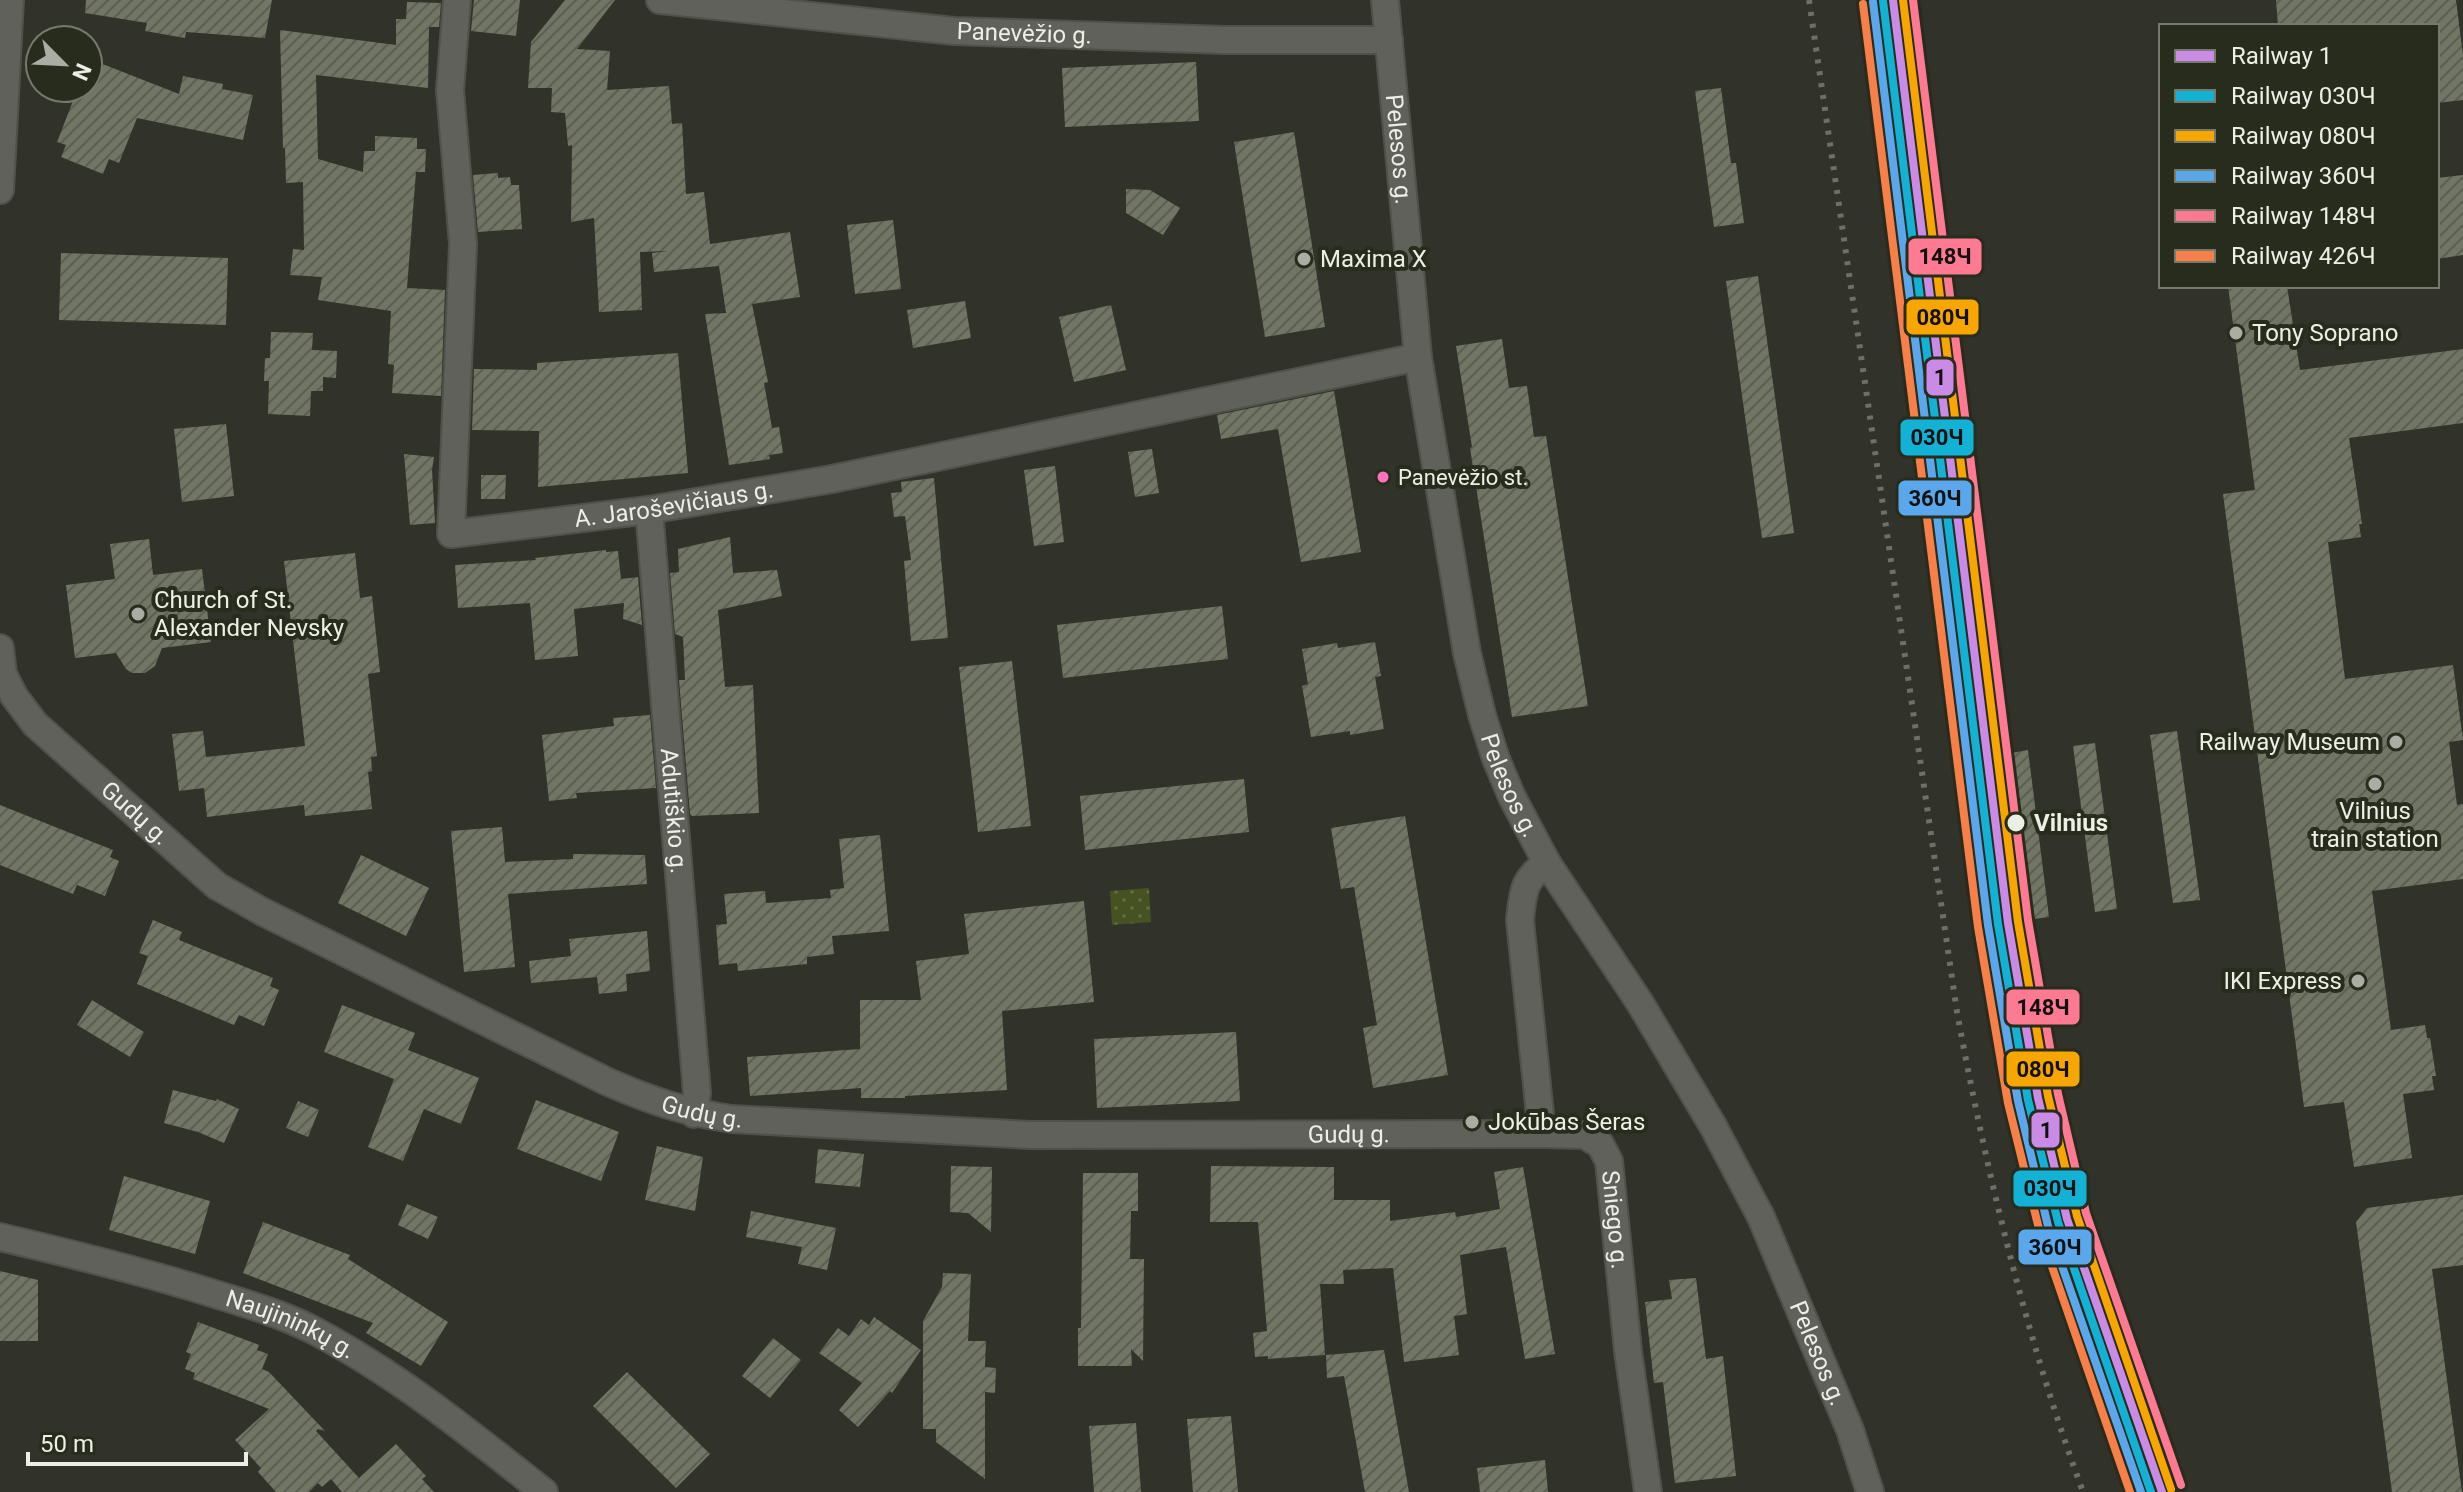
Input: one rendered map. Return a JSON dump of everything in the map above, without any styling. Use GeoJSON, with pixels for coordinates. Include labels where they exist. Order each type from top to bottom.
{"type":"FeatureCollection","features":[{"type":"Feature","properties":{"kind":"street"},"geometry":{"type":"LineString","coordinates":[[0,190],[10,0]]}},
{"type":"Feature","properties":{"kind":"street","name":"A. Jaroševičiaus g."},"geometry":{"type":"LineString","coordinates":[[457,0],[450,90],[463,244],[451,534],[649,510],[832,479],[1418,357]]}},
{"type":"Feature","properties":{"kind":"street","name":"Panevėžio g."},"geometry":{"type":"LineString","coordinates":[[660,0],[939,30],[1225,40],[1389,40]]}},
{"type":"Feature","properties":{"kind":"street","name":"Pelesos g."},"geometry":{"type":"LineString","coordinates":[[1385,0],[1418,357],[1467,653],[1496,759],[1547,863],[1640,1003],[1713,1126],[1761,1217],[1850,1430],[1870,1492]]}},
{"type":"Feature","properties":{"kind":"street","name":"Adutiškio g."},"geometry":{"type":"LineString","coordinates":[[649,510],[697,1093],[694,1114]]}},
{"type":"Feature","properties":{"kind":"street","name":"Gudų g."},"geometry":{"type":"LineString","coordinates":[[2,661],[14,696],[35,724],[217,886],[263,912],[608,1082],[657,1103],[694,1114],[732,1119],[1031,1135],[1542,1134]]}},
{"type":"Feature","properties":{"kind":"street"},"geometry":{"type":"LineString","coordinates":[[1542,1134],[1520,920],[1523,893],[1529,877],[1547,863]]}},
{"type":"Feature","properties":{"kind":"street","name":"Sniego g."},"geometry":{"type":"LineString","coordinates":[[1542,1134],[1584,1135],[1600,1144],[1609,1161],[1628,1351],[1648,1492]]}},
{"type":"Feature","properties":{"kind":"street","name":"Naujininkų g."},"geometry":{"type":"LineString","coordinates":[[0,1237],[168,1279],[264,1309],[312,1330],[352,1352],[450,1417],[544,1492]]}},
{"type":"Feature","properties":{"kind":"green space"},"geometry":{"type":"Polygon","coordinates":[[[1149,888],[1151,922],[1112,925],[1110,891],[1149,888]]]}},
{"type":"Feature","properties":{"kind":"building"},"geometry":{"type":"Polygon","coordinates":[[[86,0],[272,0],[265,38],[186,32],[185,38],[145,31],[147,23],[85,13],[86,0]]]}},
{"type":"Feature","properties":{"kind":"building"},"geometry":{"type":"Polygon","coordinates":[[[474,0],[520,0],[516,36],[471,31],[474,0]]]}},
{"type":"Feature","properties":{"kind":"building"},"geometry":{"type":"Polygon","coordinates":[[[565,0],[615,0],[577,49],[610,51],[607,90],[669,86],[672,124],[682,123],[686,194],[704,192],[710,244],[790,232],[800,297],[752,304],[768,382],[764,383],[772,428],[779,427],[783,453],[769,455],[770,459],[729,465],[705,314],[726,313],[719,266],[654,272],[652,253],[668,251],[640,252],[642,310],[599,312],[594,218],[571,222],[572,145],[568,146],[565,113],[551,112],[552,88],[528,88],[531,42],[565,0]]]}},
{"type":"Feature","properties":{"kind":"building"},"geometry":{"type":"Polygon","coordinates":[[[2276,0],[2456,0],[2463,55],[2463,100],[2439,103],[2439,24],[2278,24],[2276,0]]]}},
{"type":"Feature","properties":{"kind":"building"},"geometry":{"type":"Polygon","coordinates":[[[407,2],[441,3],[439,27],[429,27],[428,88],[316,75],[318,159],[363,172],[364,151],[375,151],[375,136],[417,138],[417,149],[426,149],[425,172],[416,172],[407,288],[445,290],[441,396],[392,393],[394,365],[388,364],[391,311],[318,300],[322,277],[290,275],[293,249],[304,250],[303,182],[286,183],[280,30],[396,45],[396,19],[406,19],[407,2]]]}},
{"type":"Feature","properties":{"kind":"building"},"geometry":{"type":"Polygon","coordinates":[[[1196,62],[1199,121],[1065,127],[1062,68],[1196,62]]]}},
{"type":"Feature","properties":{"kind":"building"},"geometry":{"type":"Polygon","coordinates":[[[104,65],[179,94],[183,76],[223,84],[222,89],[253,95],[243,140],[137,118],[119,163],[109,159],[103,174],[61,157],[66,145],[57,142],[72,104],[104,104],[104,65]]]}},
{"type":"Feature","properties":{"kind":"building"},"geometry":{"type":"Polygon","coordinates":[[[1721,88],[1731,163],[1736,163],[1744,223],[1714,227],[1695,91],[1721,88]]]}},
{"type":"Feature","properties":{"kind":"building"},"geometry":{"type":"Polygon","coordinates":[[[1294,132],[1325,327],[1265,337],[1234,142],[1294,132]]]}},
{"type":"Feature","properties":{"kind":"building"},"geometry":{"type":"Polygon","coordinates":[[[498,173],[498,178],[510,177],[511,185],[519,185],[522,229],[478,232],[473,175],[498,173]]]}},
{"type":"Feature","properties":{"kind":"building"},"geometry":{"type":"Polygon","coordinates":[[[2463,175],[2463,255],[2439,259],[2439,178],[2463,175]]]}},
{"type":"Feature","properties":{"kind":"building"},"geometry":{"type":"Polygon","coordinates":[[[1126,189],[1150,190],[1180,208],[1163,235],[1126,213],[1126,189]]]}},
{"type":"Feature","properties":{"kind":"building"},"geometry":{"type":"Polygon","coordinates":[[[893,220],[901,289],[855,294],[847,225],[893,220]]]}},
{"type":"Feature","properties":{"kind":"building"},"geometry":{"type":"Polygon","coordinates":[[[61,253],[228,258],[226,325],[59,320],[61,253]]]}},
{"type":"Feature","properties":{"kind":"building"},"geometry":{"type":"Polygon","coordinates":[[[1758,276],[1794,533],[1762,538],[1726,281],[1758,276]]]}},
{"type":"Feature","properties":{"kind":"building"},"geometry":{"type":"Polygon","coordinates":[[[2228,288],[2287,288],[2300,370],[2463,349],[2463,423],[2349,438],[2362,524],[2359,524],[2361,537],[2328,542],[2345,679],[2453,665],[2463,740],[2449,742],[2457,805],[2463,804],[2463,879],[2372,891],[2391,1030],[2425,1025],[2436,1076],[2432,1076],[2434,1090],[2403,1094],[2412,1158],[2354,1167],[2344,1102],[2304,1107],[2223,494],[2255,490],[2228,288]]]}},
{"type":"Feature","properties":{"kind":"building"},"geometry":{"type":"Polygon","coordinates":[[[965,301],[971,338],[913,348],[907,310],[965,301]]]}},
{"type":"Feature","properties":{"kind":"building"},"geometry":{"type":"Polygon","coordinates":[[[1111,305],[1126,370],[1074,382],[1059,317],[1111,305]]]}},
{"type":"Feature","properties":{"kind":"building"},"geometry":{"type":"Polygon","coordinates":[[[271,332],[313,333],[312,350],[337,351],[336,378],[323,377],[323,391],[311,391],[310,416],[268,414],[269,381],[264,381],[265,358],[270,358],[271,332]]]}},
{"type":"Feature","properties":{"kind":"building"},"geometry":{"type":"Polygon","coordinates":[[[1502,339],[1509,388],[1527,386],[1534,437],[1546,436],[1588,706],[1512,717],[1456,346],[1502,339]]]}},
{"type":"Feature","properties":{"kind":"building"},"geometry":{"type":"Polygon","coordinates":[[[678,353],[688,473],[538,487],[539,431],[472,430],[474,369],[537,370],[537,363],[678,353]]]}},
{"type":"Feature","properties":{"kind":"building"},"geometry":{"type":"Polygon","coordinates":[[[1334,391],[1361,552],[1301,562],[1278,429],[1221,439],[1217,415],[1334,391]]]}},
{"type":"Feature","properties":{"kind":"building"},"geometry":{"type":"Polygon","coordinates":[[[226,424],[234,496],[182,502],[174,429],[226,424]]]}},
{"type":"Feature","properties":{"kind":"building"},"geometry":{"type":"Polygon","coordinates":[[[1152,449],[1159,493],[1135,497],[1128,452],[1152,449]]]}},
{"type":"Feature","properties":{"kind":"building"},"geometry":{"type":"Polygon","coordinates":[[[404,454],[434,457],[435,523],[410,525],[404,454]]]}},
{"type":"Feature","properties":{"kind":"building"},"geometry":{"type":"Polygon","coordinates":[[[1055,466],[1064,542],[1034,546],[1024,470],[1055,466]]]}},
{"type":"Feature","properties":{"kind":"building"},"geometry":{"type":"Polygon","coordinates":[[[481,475],[506,475],[505,499],[481,499],[481,475]]]}},
{"type":"Feature","properties":{"kind":"building"},"geometry":{"type":"Polygon","coordinates":[[[934,478],[948,638],[911,641],[904,561],[911,560],[905,516],[894,517],[891,493],[902,492],[901,482],[934,478]]]}},
{"type":"Feature","properties":{"kind":"building"},"geometry":{"type":"Polygon","coordinates":[[[730,537],[733,573],[777,570],[782,596],[718,610],[725,687],[753,685],[759,813],[692,816],[679,680],[685,680],[683,637],[675,634],[670,573],[679,572],[678,549],[730,537]]]}},
{"type":"Feature","properties":{"kind":"building","name":"Church of St. Alexander Nevsky"},"geometry":{"type":"Polygon","coordinates":[[[149,539],[153,575],[202,569],[211,642],[162,648],[155,666],[145,673],[132,673],[126,669],[116,653],[75,658],[66,585],[115,579],[110,544],[149,539]]]}},
{"type":"Feature","properties":{"kind":"building"},"geometry":{"type":"Polygon","coordinates":[[[618,551],[621,579],[638,577],[642,625],[623,619],[624,603],[574,609],[578,656],[535,660],[530,603],[458,608],[455,565],[536,560],[618,551]]]}},
{"type":"Feature","properties":{"kind":"building"},"geometry":{"type":"Polygon","coordinates":[[[355,553],[360,598],[372,596],[380,672],[368,674],[377,756],[371,757],[372,771],[368,772],[372,809],[305,816],[304,805],[207,817],[204,788],[179,791],[172,734],[203,731],[206,757],[305,746],[284,561],[355,553]]]}},
{"type":"Feature","properties":{"kind":"building"},"geometry":{"type":"Polygon","coordinates":[[[1222,606],[1228,659],[1063,678],[1057,625],[1222,606]]]}},
{"type":"Feature","properties":{"kind":"building"},"geometry":{"type":"Polygon","coordinates":[[[1375,642],[1381,676],[1375,677],[1384,729],[1311,737],[1302,686],[1308,684],[1302,649],[1337,643],[1338,648],[1375,642]]]}},
{"type":"Feature","properties":{"kind":"building"},"geometry":{"type":"Polygon","coordinates":[[[1012,661],[1031,826],[978,832],[959,667],[1012,661]]]}},
{"type":"Feature","properties":{"kind":"building"},"geometry":{"type":"Polygon","coordinates":[[[650,715],[656,788],[576,793],[577,798],[549,801],[542,735],[614,726],[613,718],[650,715]]]}},
{"type":"Feature","properties":{"kind":"building"},"geometry":{"type":"Polygon","coordinates":[[[2177,731],[2200,900],[2173,903],[2150,735],[2177,731]]]}},
{"type":"Feature","properties":{"kind":"building"},"geometry":{"type":"Polygon","coordinates":[[[2095,743],[2117,909],[2095,912],[2073,746],[2095,743]]]}},
{"type":"Feature","properties":{"kind":"building"},"geometry":{"type":"Polygon","coordinates":[[[2028,750],[2049,917],[2027,920],[2006,754],[2028,750]]]}},
{"type":"Feature","properties":{"kind":"building"},"geometry":{"type":"Polygon","coordinates":[[[1244,779],[1249,832],[1085,850],[1080,796],[1244,779]]]}},
{"type":"Feature","properties":{"kind":"building"},"geometry":{"type":"Polygon","coordinates":[[[0,805],[113,850],[110,857],[119,861],[105,896],[77,885],[73,894],[0,865],[0,805]]]}},
{"type":"Feature","properties":{"kind":"building"},"geometry":{"type":"Polygon","coordinates":[[[1405,816],[1448,1075],[1373,1088],[1363,1028],[1377,1025],[1354,887],[1341,889],[1331,828],[1405,816]]]}},
{"type":"Feature","properties":{"kind":"building"},"geometry":{"type":"Polygon","coordinates":[[[502,827],[505,862],[573,859],[573,854],[645,855],[647,884],[508,894],[515,967],[464,972],[451,831],[502,827]]]}},
{"type":"Feature","properties":{"kind":"building"},"geometry":{"type":"Polygon","coordinates":[[[880,835],[889,931],[832,936],[834,954],[807,957],[807,964],[738,971],[737,963],[719,965],[716,925],[727,924],[724,894],[765,891],[766,903],[831,898],[830,890],[844,888],[839,839],[880,835]]]}},
{"type":"Feature","properties":{"kind":"building"},"geometry":{"type":"Polygon","coordinates":[[[361,855],[429,888],[406,936],[338,903],[361,855]]]}},
{"type":"Feature","properties":{"kind":"building"},"geometry":{"type":"Polygon","coordinates":[[[1084,901],[1094,1002],[1002,1011],[1007,1090],[905,1098],[861,1098],[861,1088],[750,1096],[747,1057],[860,1049],[860,1000],[921,1000],[916,961],[969,954],[964,914],[1084,901]]]}},
{"type":"Feature","properties":{"kind":"building"},"geometry":{"type":"Polygon","coordinates":[[[153,920],[182,932],[179,940],[273,978],[270,986],[279,990],[264,1026],[239,1015],[234,1025],[137,984],[148,956],[139,953],[153,920]]]}},
{"type":"Feature","properties":{"kind":"building"},"geometry":{"type":"Polygon","coordinates":[[[647,931],[650,971],[626,974],[627,991],[599,994],[597,977],[531,983],[529,961],[571,956],[569,939],[647,931]]]}},
{"type":"Feature","properties":{"kind":"building"},"geometry":{"type":"Polygon","coordinates":[[[92,1000],[144,1032],[130,1057],[77,1025],[92,1000]]]}},
{"type":"Feature","properties":{"kind":"building"},"geometry":{"type":"Polygon","coordinates":[[[342,1005],[415,1033],[408,1050],[479,1078],[461,1124],[424,1109],[403,1161],[368,1147],[394,1079],[324,1052],[342,1005]]]}},
{"type":"Feature","properties":{"kind":"building"},"geometry":{"type":"Polygon","coordinates":[[[1236,1032],[1240,1101],[1097,1108],[1094,1039],[1236,1032]]]}},
{"type":"Feature","properties":{"kind":"building"},"geometry":{"type":"Polygon","coordinates":[[[173,1090],[217,1099],[239,1109],[224,1143],[164,1123],[173,1090]]]}},
{"type":"Feature","properties":{"kind":"building"},"geometry":{"type":"Polygon","coordinates":[[[536,1100],[619,1132],[601,1181],[517,1149],[536,1100]]]}},
{"type":"Feature","properties":{"kind":"building"},"geometry":{"type":"Polygon","coordinates":[[[298,1101],[319,1110],[308,1137],[286,1128],[298,1101]]]}},
{"type":"Feature","properties":{"kind":"building"},"geometry":{"type":"Polygon","coordinates":[[[657,1146],[703,1157],[695,1211],[645,1200],[657,1146]]]}},
{"type":"Feature","properties":{"kind":"building"},"geometry":{"type":"Polygon","coordinates":[[[818,1149],[864,1154],[860,1187],[815,1183],[818,1149]]]}},
{"type":"Feature","properties":{"kind":"building"},"geometry":{"type":"Polygon","coordinates":[[[951,1166],[992,1167],[991,1232],[968,1213],[950,1212],[951,1166]]]}},
{"type":"Feature","properties":{"kind":"building"},"geometry":{"type":"Polygon","coordinates":[[[1211,1166],[1334,1167],[1334,1200],[1390,1200],[1390,1221],[1455,1212],[1456,1217],[1500,1209],[1494,1172],[1523,1167],[1555,1354],[1525,1359],[1506,1247],[1460,1255],[1467,1314],[1454,1316],[1459,1355],[1404,1362],[1393,1268],[1343,1270],[1344,1284],[1320,1284],[1325,1355],[1255,1357],[1253,1333],[1267,1331],[1258,1222],[1210,1222],[1211,1166]]]}},
{"type":"Feature","properties":{"kind":"building"},"geometry":{"type":"Polygon","coordinates":[[[1083,1173],[1138,1173],[1138,1211],[1131,1211],[1130,1259],[1144,1259],[1143,1361],[1131,1349],[1132,1366],[1078,1366],[1083,1173]]]}},
{"type":"Feature","properties":{"kind":"building"},"geometry":{"type":"Polygon","coordinates":[[[124,1176],[210,1201],[195,1254],[109,1230],[124,1176]]]}},
{"type":"Feature","properties":{"kind":"building"},"geometry":{"type":"Polygon","coordinates":[[[2463,1195],[2463,1265],[2432,1269],[2462,1492],[2392,1492],[2356,1222],[2367,1208],[2463,1195]]]}},
{"type":"Feature","properties":{"kind":"building"},"geometry":{"type":"Polygon","coordinates":[[[407,1204],[438,1217],[428,1239],[398,1225],[407,1204]]]}},
{"type":"Feature","properties":{"kind":"building"},"geometry":{"type":"Polygon","coordinates":[[[751,1211],[836,1228],[827,1270],[798,1264],[802,1247],[746,1237],[751,1211]]]}},
{"type":"Feature","properties":{"kind":"building"},"geometry":{"type":"Polygon","coordinates":[[[263,1222],[350,1255],[348,1259],[448,1322],[421,1366],[366,1333],[373,1323],[243,1273],[263,1222]]]}},
{"type":"Feature","properties":{"kind":"building"},"geometry":{"type":"Polygon","coordinates":[[[0,1271],[38,1280],[38,1341],[0,1341],[0,1271]]]}},
{"type":"Feature","properties":{"kind":"building"},"geometry":{"type":"Polygon","coordinates":[[[943,1273],[971,1274],[968,1341],[986,1341],[985,1367],[996,1368],[995,1393],[985,1392],[985,1479],[936,1442],[936,1429],[923,1429],[923,1321],[942,1287],[943,1273]]]}},
{"type":"Feature","properties":{"kind":"building"},"geometry":{"type":"Polygon","coordinates":[[[1696,1278],[1706,1359],[1723,1356],[1736,1476],[1675,1483],[1663,1382],[1654,1383],[1645,1302],[1672,1299],[1669,1280],[1696,1278]]]}},
{"type":"Feature","properties":{"kind":"building"},"geometry":{"type":"Polygon","coordinates":[[[874,1317],[921,1350],[892,1393],[890,1391],[858,1427],[839,1410],[862,1383],[819,1353],[838,1328],[849,1336],[861,1319],[869,1325],[874,1317]]]}},
{"type":"Feature","properties":{"kind":"building"},"geometry":{"type":"Polygon","coordinates":[[[198,1322],[259,1345],[257,1350],[268,1354],[262,1369],[269,1372],[325,1431],[316,1431],[359,1478],[396,1444],[426,1476],[422,1479],[434,1492],[342,1492],[331,1479],[322,1487],[318,1483],[309,1492],[276,1492],[258,1472],[261,1468],[235,1440],[269,1409],[193,1379],[195,1373],[185,1369],[191,1354],[186,1352],[198,1322]]]}},
{"type":"Feature","properties":{"kind":"building"},"geometry":{"type":"Polygon","coordinates":[[[773,1338],[801,1360],[770,1398],[742,1376],[773,1338]]]}},
{"type":"Feature","properties":{"kind":"building"},"geometry":{"type":"Polygon","coordinates":[[[1384,1350],[1409,1492],[1365,1492],[1344,1376],[1327,1378],[1326,1355],[1384,1350]]]}},
{"type":"Feature","properties":{"kind":"building"},"geometry":{"type":"Polygon","coordinates":[[[627,1372],[710,1454],[676,1488],[593,1406],[627,1372]]]}},
{"type":"Feature","properties":{"kind":"building"},"geometry":{"type":"Polygon","coordinates":[[[1231,1416],[1238,1492],[1193,1492],[1187,1419],[1231,1416]]]}},
{"type":"Feature","properties":{"kind":"building"},"geometry":{"type":"Polygon","coordinates":[[[1136,1423],[1141,1492],[1094,1492],[1089,1426],[1136,1423]]]}},
{"type":"Feature","properties":{"kind":"building"},"geometry":{"type":"Polygon","coordinates":[[[1545,1460],[1548,1492],[1480,1492],[1477,1468],[1545,1460]]]}},
{"type":"Feature","properties":{"kind":"railway"},"geometry":{"type":"LineString","coordinates":[[1809,0],[1957,1012],[1981,1134],[2010,1255],[2043,1375],[2083,1492]]}},
{"type":"Feature","properties":{"kind":"rail line","name":"1"},"geometry":{"type":"LineString","coordinates":[[1893,0],[2008,923],[2038,1098],[2067,1219],[2162,1492]]}},
{"type":"Feature","properties":{"kind":"rail line","name":"080Ч"},"geometry":{"type":"LineString","coordinates":[[1903,0],[2018,922],[2048,1096],[2077,1216],[2171,1489]]}},
{"type":"Feature","properties":{"kind":"rail line","name":"148Ч"},"geometry":{"type":"LineString","coordinates":[[1913,0],[2028,920],[2058,1094],[2086,1213],[2181,1485]]}},
{"type":"Feature","properties":{"kind":"rail line","name":"030Ч"},"geometry":{"type":"LineString","coordinates":[[1883,1],[1998,924],[2028,1100],[2058,1222],[2151,1492]]}},
{"type":"Feature","properties":{"kind":"rail line","name":"360Ч"},"geometry":{"type":"LineString","coordinates":[[1873,2],[1988,925],[2018,1101],[2048,1226],[2141,1492]]}},
{"type":"Feature","properties":{"kind":"rail line","name":"426Ч"},"geometry":{"type":"LineString","coordinates":[[1863,4],[1978,927],[2008,1103],[2039,1229],[2130,1492]]}},
{"type":"Feature","properties":{"kind":"place","name":"Maxima X"},"geometry":{"type":"Point","coordinates":[1304,259]}},
{"type":"Feature","properties":{"kind":"place","name":"Tony Soprano"},"geometry":{"type":"Point","coordinates":[2236,333]}},
{"type":"Feature","properties":{"kind":"place","name":"Panevėžio st."},"geometry":{"type":"Point","coordinates":[1383,477]}},
{"type":"Feature","properties":{"kind":"place","name":"Church of St. Alexander Nevsky"},"geometry":{"type":"Point","coordinates":[138,614]}},
{"type":"Feature","properties":{"kind":"place","name":"Railway Museum"},"geometry":{"type":"Point","coordinates":[2396,742]}},
{"type":"Feature","properties":{"kind":"place","name":"Vilnius train station"},"geometry":{"type":"Point","coordinates":[2375,784]}},
{"type":"Feature","properties":{"kind":"place","name":"Vilnius"},"geometry":{"type":"Point","coordinates":[2016,823]}},
{"type":"Feature","properties":{"kind":"place","name":"IKI Express"},"geometry":{"type":"Point","coordinates":[2358,981]}},
{"type":"Feature","properties":{"kind":"place","name":"Jokūbas Šeras"},"geometry":{"type":"Point","coordinates":[1472,1122]}}]}
